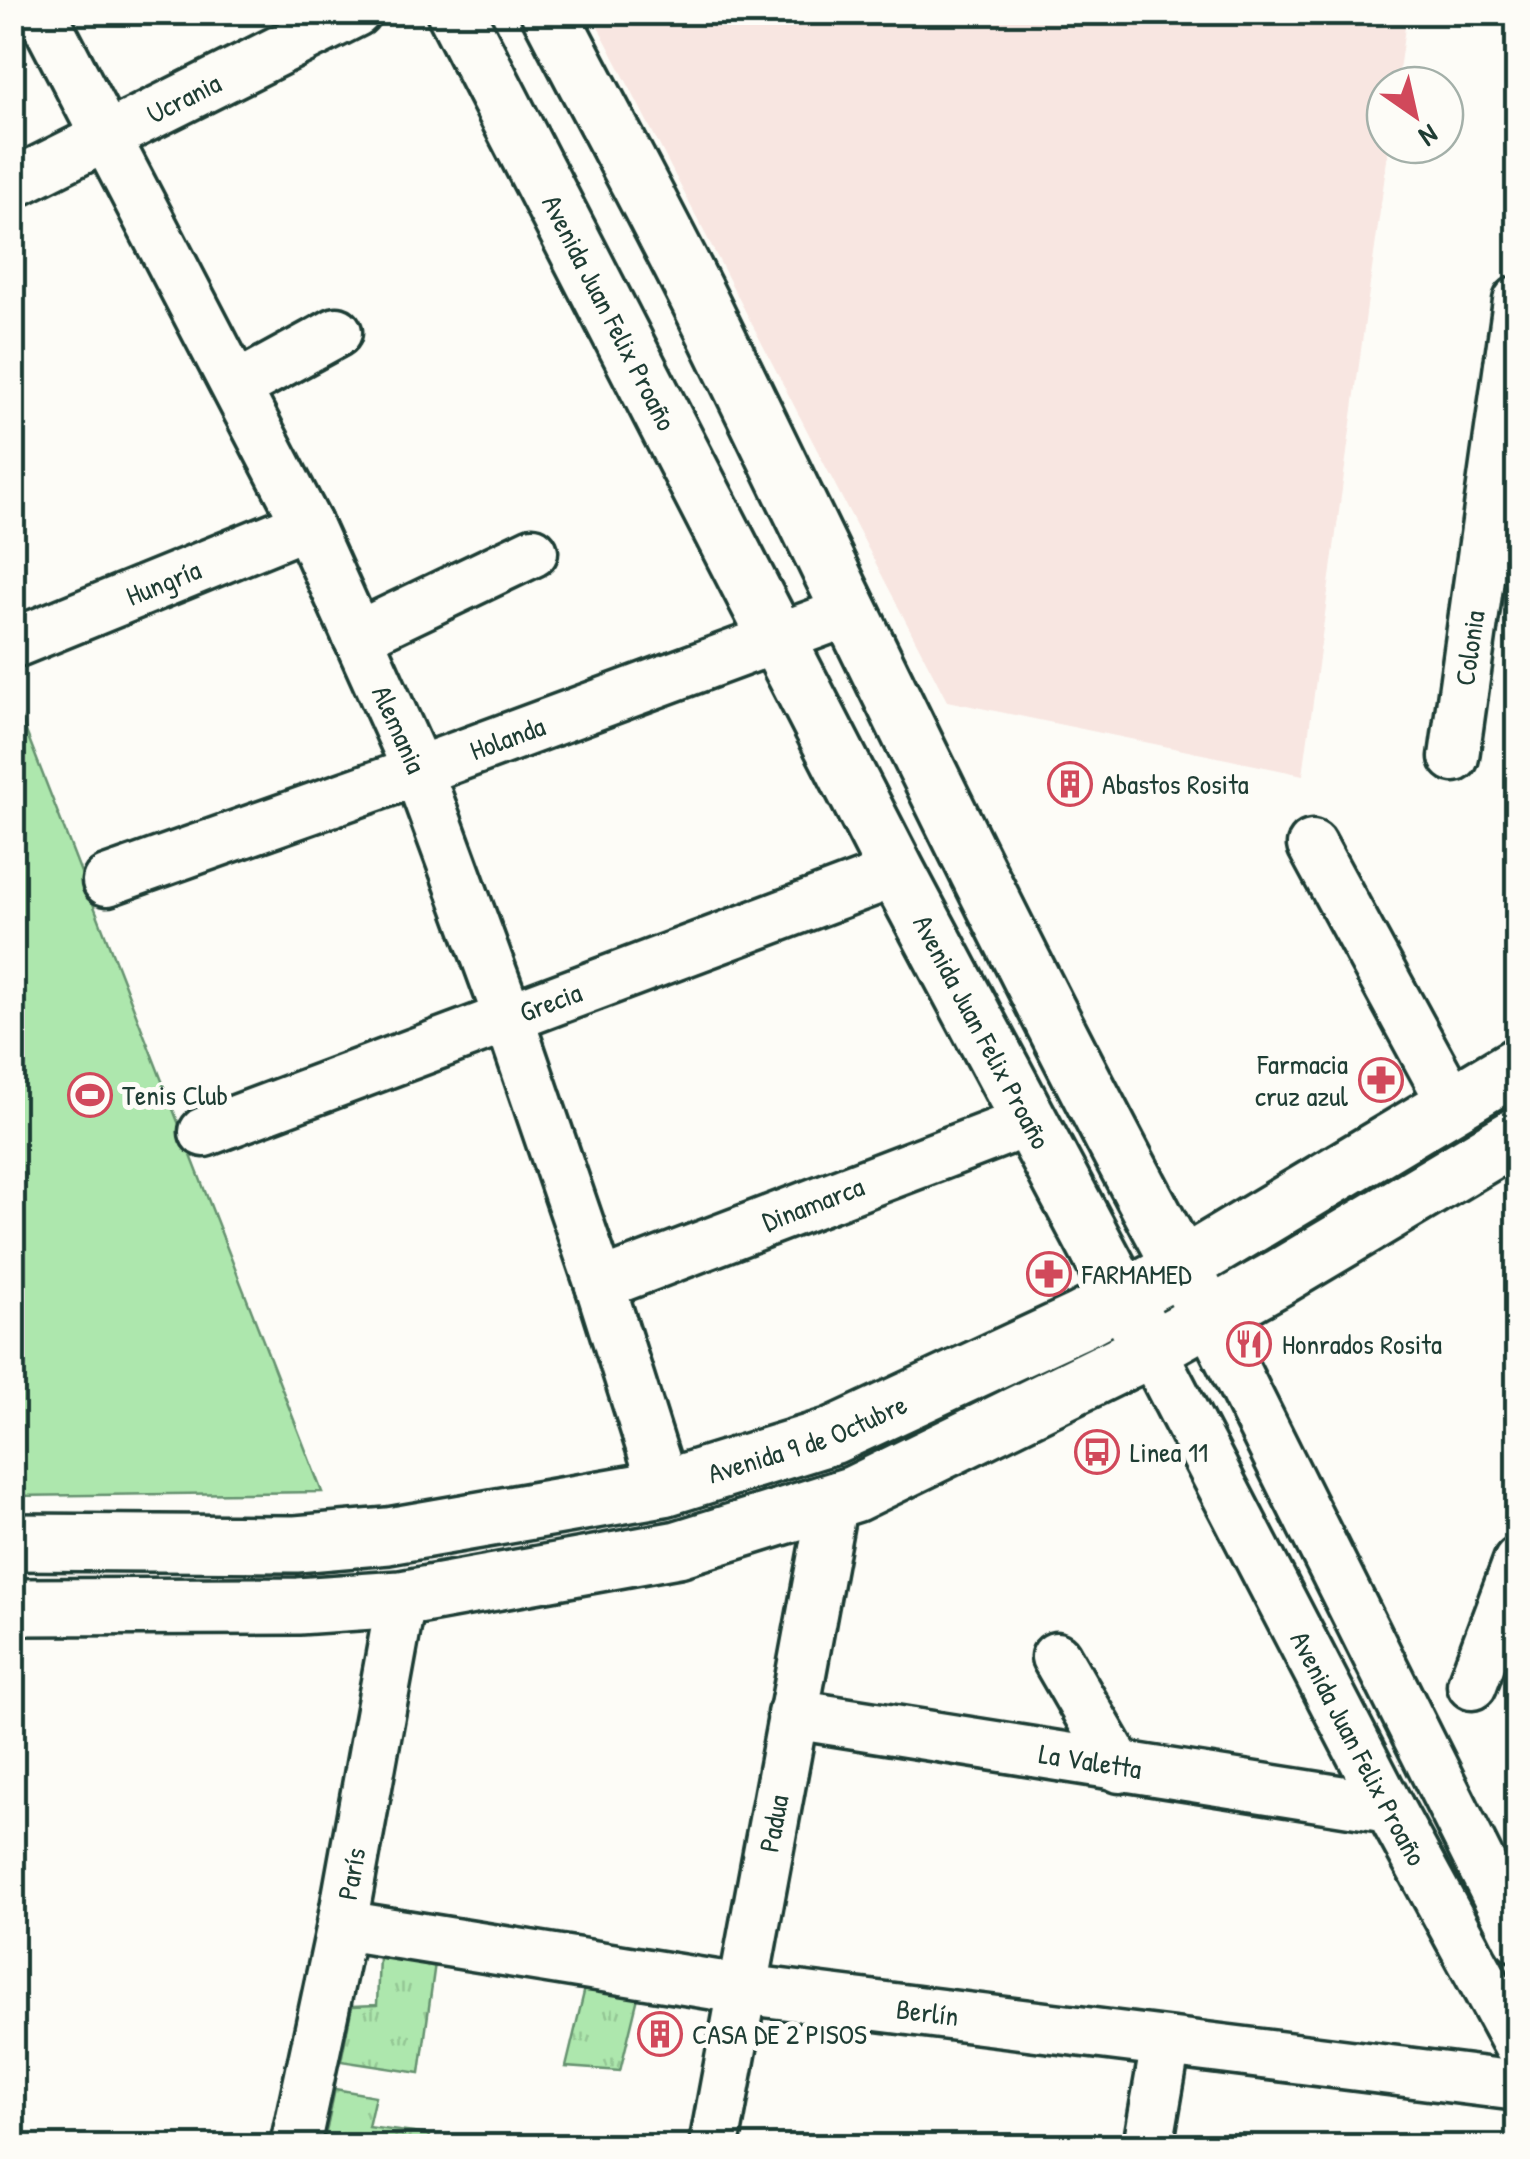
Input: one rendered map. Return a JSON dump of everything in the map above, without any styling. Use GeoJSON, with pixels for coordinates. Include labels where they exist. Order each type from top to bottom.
{"type":"FeatureCollection","features":[{"type":"Feature","properties":{"kind":"main road","name":"Avenida Juan Felix Proaño"},"geometry":{"type":"LineString","coordinates":[[455,12],[1027,1122],[1151,1349]]}},
{"type":"Feature","properties":{"kind":"main road","name":"Avenida Juan Felix Proaño"},"geometry":{"type":"LineString","coordinates":[[549,12],[701,304],[848,612],[1084,1088],[1209,1318]]}},
{"type":"Feature","properties":{"kind":"main road","name":"Avenida 9 de Octubre"},"geometry":{"type":"LineString","coordinates":[[12,1542],[296,1544],[388,1536],[664,1488],[832,1436],[1080,1321],[1182,1267],[1518,1065]]}},
{"type":"Feature","properties":{"kind":"main road"},"geometry":{"type":"LineString","coordinates":[[12,1607],[298,1606],[401,1599],[678,1548],[854,1494],[1209,1318],[1518,1135]]}},
{"type":"Feature","properties":{"kind":"street","name":"Alemania"},"geometry":{"type":"LineString","coordinates":[[41,12],[238,386],[306,524],[418,771],[509,1018],[664,1488]]}},
{"type":"Feature","properties":{"kind":"street","name":"Ucrania"},"geometry":{"type":"LineString","coordinates":[[12,184],[356,12]]}},
{"type":"Feature","properties":{"kind":"street","name":"Colonia"},"geometry":{"type":"LineString","coordinates":[[1454,756],[1518,302]]}},
{"type":"Feature","properties":{"kind":"street"},"geometry":{"type":"LineString","coordinates":[[238,386],[337,332]]}},
{"type":"Feature","properties":{"kind":"street","name":"Hungría"},"geometry":{"type":"LineString","coordinates":[[18,642],[306,524]]}},
{"type":"Feature","properties":{"kind":"street"},"geometry":{"type":"LineString","coordinates":[[357,636],[532,552]]}},
{"type":"Feature","properties":{"kind":"street","name":"Holanda"},"geometry":{"type":"LineString","coordinates":[[107,880],[418,771],[848,612]]}},
{"type":"Feature","properties":{"kind":"street"},"geometry":{"type":"LineString","coordinates":[[1312,846],[1452,1103]]}},
{"type":"Feature","properties":{"kind":"street","name":"Grecia"},"geometry":{"type":"LineString","coordinates":[[204,1132],[897,872]]}},
{"type":"Feature","properties":{"kind":"street","name":"Dinamarca"},"geometry":{"type":"LineString","coordinates":[[600,1285],[1027,1122]]}},
{"type":"Feature","properties":{"kind":"street","name":"Avenida Juan Felix Proaño"},"geometry":{"type":"LineString","coordinates":[[1209,1318],[1518,1938]]}},
{"type":"Feature","properties":{"kind":"street","name":"Avenida Juan Felix Proaño"},"geometry":{"type":"LineString","coordinates":[[1151,1349],[1389,1808],[1518,2045]]}},
{"type":"Feature","properties":{"kind":"street","name":"Padua"},"geometry":{"type":"LineString","coordinates":[[714,2146],[833,1500]]}},
{"type":"Feature","properties":{"kind":"street"},"geometry":{"type":"LineString","coordinates":[[1472,1685],[1518,1562]]}},
{"type":"Feature","properties":{"kind":"street","name":"París"},"geometry":{"type":"LineString","coordinates":[[295,2146],[342,1925],[401,1599]]}},
{"type":"Feature","properties":{"kind":"street"},"geometry":{"type":"LineString","coordinates":[[1056,1657],[1120,1768]]}},
{"type":"Feature","properties":{"kind":"street","name":"La Valetta"},"geometry":{"type":"LineString","coordinates":[[792,1714],[1389,1808]]}},
{"type":"Feature","properties":{"kind":"street","name":"Berlín"},"geometry":{"type":"LineString","coordinates":[[342,1925],[742,1988],[1518,2086]]}},
{"type":"Feature","properties":{"kind":"street"},"geometry":{"type":"LineString","coordinates":[[1148,2146],[1166,2042]]}},
{"type":"Feature","properties":{"kind":"shaded area"},"geometry":{"type":"Polygon","coordinates":[[[591,13],[1407,13],[1400,65],[1365,65],[1365,165],[1386,165],[1303,775],[947,701],[591,13]]]}},
{"type":"Feature","properties":{"kind":"green space","name":"Tenis Club"},"geometry":{"type":"Polygon","coordinates":[[[13,698],[322,1492],[12,1496],[13,698]]]}},
{"type":"Feature","properties":{"kind":"green space"},"geometry":{"type":"Polygon","coordinates":[[[379,1956],[435,1963],[420,2073],[341,2061],[352,2006],[377,2005],[379,1956]]]}},
{"type":"Feature","properties":{"kind":"green space"},"geometry":{"type":"Polygon","coordinates":[[[586,1984],[640,1989],[620,2071],[566,2067],[586,1984]]]}},
{"type":"Feature","properties":{"kind":"green space"},"geometry":{"type":"Polygon","coordinates":[[[335,2089],[375,2096],[368,2127],[430,2135],[428,2144],[438,2146],[323,2146],[335,2089]]]}},
{"type":"Feature","properties":{"kind":"place","name":"Abastos Rosita"},"geometry":{"type":"Point","coordinates":[1070,784]}},
{"type":"Feature","properties":{"kind":"place","name":"Farmacia cruz azul"},"geometry":{"type":"Point","coordinates":[1381,1080]}},
{"type":"Feature","properties":{"kind":"place","name":"Tenis Club"},"geometry":{"type":"Point","coordinates":[90,1095]}},
{"type":"Feature","properties":{"kind":"place","name":"FARMAMED"},"geometry":{"type":"Point","coordinates":[1049,1274]}},
{"type":"Feature","properties":{"kind":"place","name":"Honrados Rosita"},"geometry":{"type":"Point","coordinates":[1249,1344]}},
{"type":"Feature","properties":{"kind":"place","name":"Linea 11"},"geometry":{"type":"Point","coordinates":[1097,1452]}},
{"type":"Feature","properties":{"kind":"place","name":"CASA DE 2 PISOS"},"geometry":{"type":"Point","coordinates":[660,2034]}}]}
